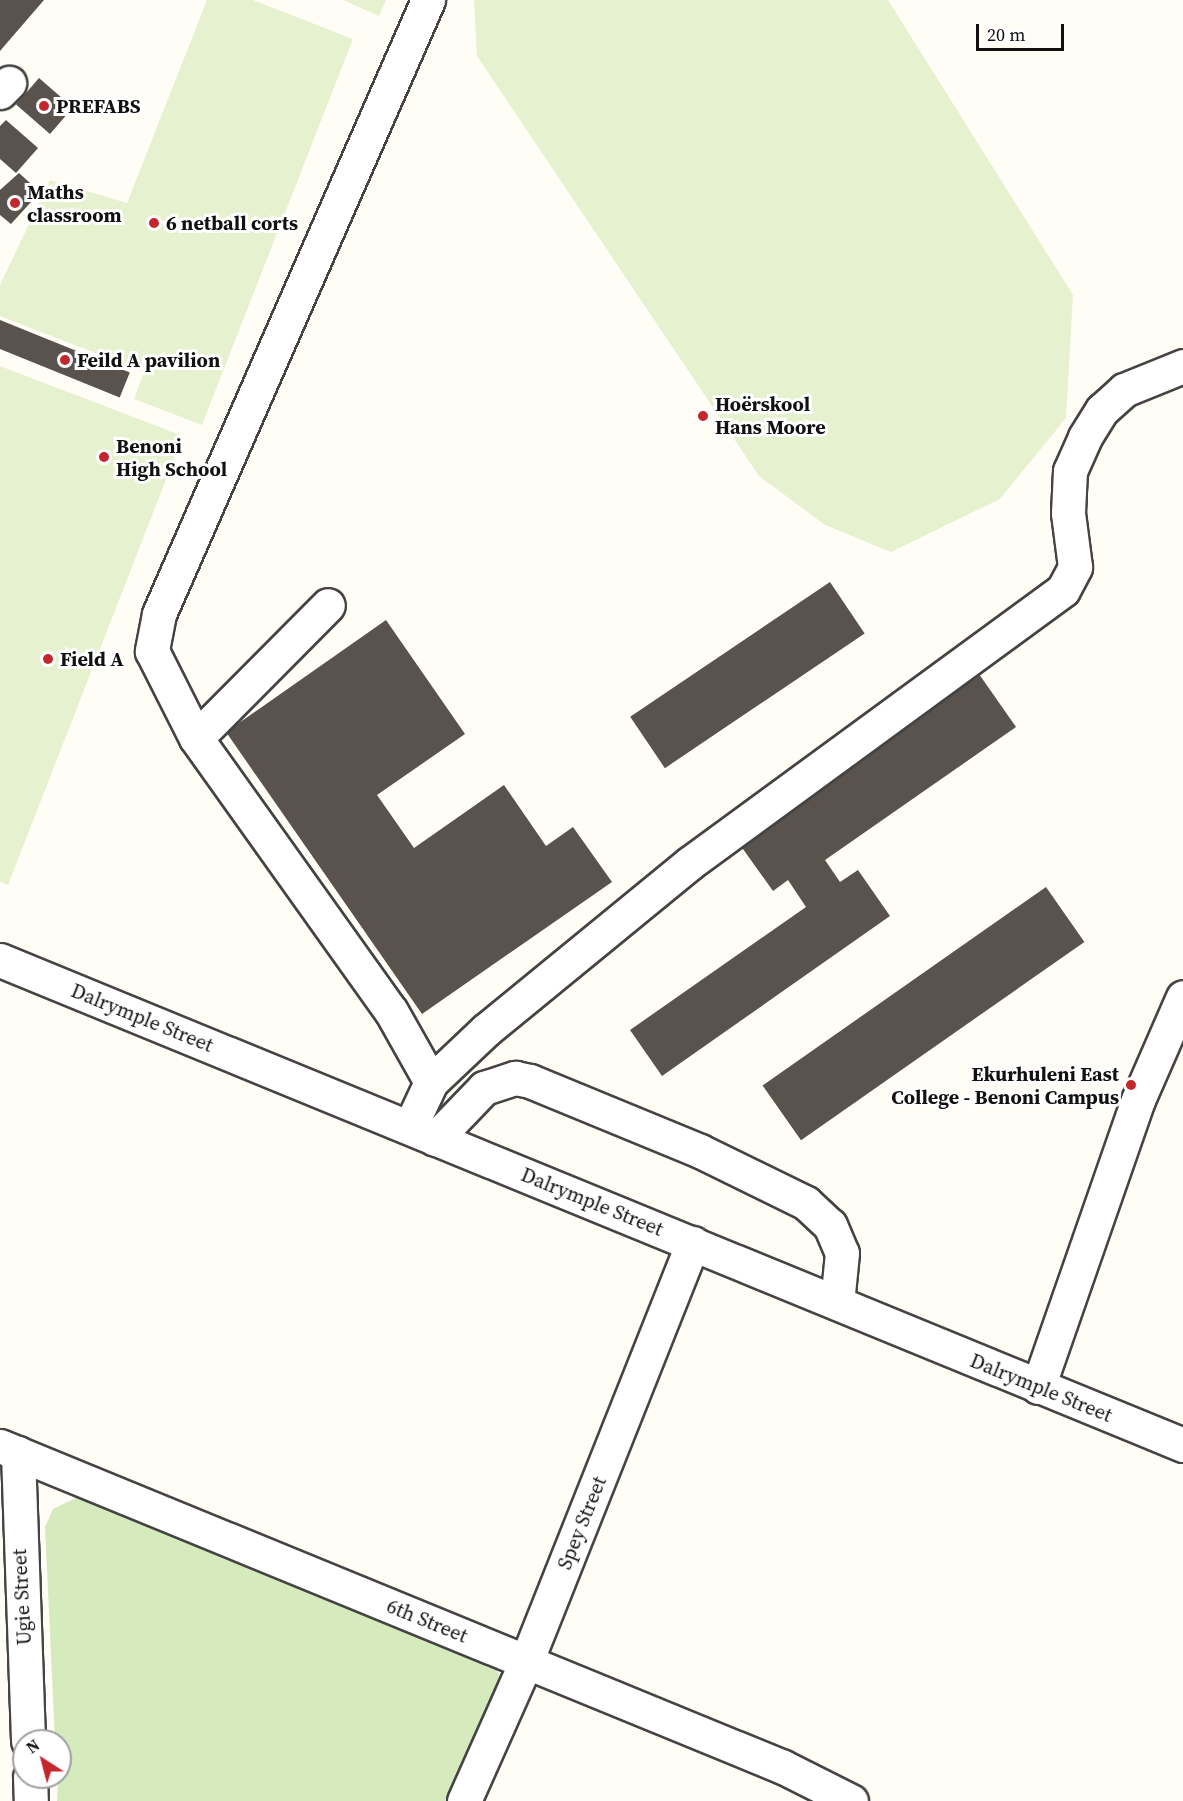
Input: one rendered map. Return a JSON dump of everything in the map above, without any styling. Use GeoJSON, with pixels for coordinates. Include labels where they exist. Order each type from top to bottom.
{"type":"FeatureCollection","features":[{"type":"Feature","properties":{"kind":"street"},"geometry":{"type":"LineString","coordinates":[[422,1133],[431,1082],[392,1011],[196,738],[152,655],[156,621],[428,0]]}},
{"type":"Feature","properties":{"kind":"street"},"geometry":{"type":"LineString","coordinates":[[431,1082],[690,863],[1063,590],[1075,567],[1070,471],[1084,437],[1102,410],[1124,390],[1183,366]]}},
{"type":"Feature","properties":{"kind":"street"},"geometry":{"type":"LineString","coordinates":[[196,738],[328,605]]}},
{"type":"Feature","properties":{"kind":"street","name":"Dalrymple Street"},"geometry":{"type":"LineString","coordinates":[[0,960],[1183,1445]]}},
{"type":"Feature","properties":{"kind":"street"},"geometry":{"type":"LineString","coordinates":[[1038,1387],[1138,1100],[1183,997]]}},
{"type":"Feature","properties":{"kind":"street"},"geometry":{"type":"LineString","coordinates":[[422,1133],[484,1089],[515,1078],[530,1081],[699,1151],[806,1203],[830,1225],[842,1252],[837,1303]]}},
{"type":"Feature","properties":{"kind":"street","name":"Spey Street"},"geometry":{"type":"LineString","coordinates":[[464,1801],[526,1662],[693,1243]]}},
{"type":"Feature","properties":{"kind":"street","name":"6th Street"},"geometry":{"type":"LineString","coordinates":[[9,1450],[783,1767],[851,1801]]}},
{"type":"Feature","properties":{"kind":"street","name":"Ugie Street"},"geometry":{"type":"LineString","coordinates":[[9,1450],[27,1729]]}},
{"type":"Feature","properties":{"kind":"green space","name":"6 netball corts"},"geometry":{"type":"Polygon","coordinates":[[[207,0],[253,0],[353,39],[202,425],[134,399],[144,372],[0,316],[0,285],[50,180],[127,203],[207,0]]]}},
{"type":"Feature","properties":{"kind":"green space"},"geometry":{"type":"Polygon","coordinates":[[[343,0],[386,0],[379,16],[343,0]]]}},
{"type":"Feature","properties":{"kind":"green space"},"geometry":{"type":"Polygon","coordinates":[[[474,0],[888,0],[1073,295],[1066,418],[1000,499],[891,552],[825,525],[759,476],[477,56],[474,0]]]}},
{"type":"Feature","properties":{"kind":"green space","name":"Field A"},"geometry":{"type":"Polygon","coordinates":[[[0,366],[183,436],[8,885],[0,882],[0,366]]]}},
{"type":"Feature","properties":{"kind":"green space"},"geometry":{"type":"Polygon","coordinates":[[[86,1493],[489,1656],[504,1684],[459,1801],[57,1801],[58,1789],[72,1789],[72,1729],[54,1729],[45,1527],[53,1509],[86,1493]]]}},
{"type":"Feature","properties":{"kind":"building"},"geometry":{"type":"Polygon","coordinates":[[[0,0],[44,0],[0,51],[0,0]]]}},
{"type":"Feature","properties":{"kind":"building","name":"PREFABS"},"geometry":{"type":"Polygon","coordinates":[[[39,78],[73,108],[50,134],[16,104],[39,78]]]}},
{"type":"Feature","properties":{"kind":"building","name":"PREFABS"},"geometry":{"type":"Polygon","coordinates":[[[6,120],[38,148],[16,173],[0,159],[0,126],[6,120]]]}},
{"type":"Feature","properties":{"kind":"building","name":"Maths classroom"},"geometry":{"type":"Polygon","coordinates":[[[19,173],[40,192],[11,224],[0,215],[0,190],[19,173]]]}},
{"type":"Feature","properties":{"kind":"building","name":"Feild A pavilion"},"geometry":{"type":"Polygon","coordinates":[[[0,320],[130,372],[120,397],[0,349],[0,320]]]}},
{"type":"Feature","properties":{"kind":"building"},"geometry":{"type":"Polygon","coordinates":[[[830,582],[865,633],[665,768],[630,717],[830,582]]]}},
{"type":"Feature","properties":{"kind":"building"},"geometry":{"type":"Polygon","coordinates":[[[386,620],[465,734],[377,795],[414,848],[504,785],[546,846],[573,827],[612,882],[422,1014],[226,732],[386,620]]]}},
{"type":"Feature","properties":{"kind":"building"},"geometry":{"type":"Polygon","coordinates":[[[979,674],[1016,727],[825,860],[840,882],[858,870],[890,916],[662,1076],[630,1030],[806,907],[788,880],[773,891],[738,842],[979,674]]]}},
{"type":"Feature","properties":{"kind":"building"},"geometry":{"type":"Polygon","coordinates":[[[1046,887],[1084,942],[801,1140],[763,1085],[1046,887]]]}},
{"type":"Feature","properties":{"kind":"place","name":"PREFABS"},"geometry":{"type":"Point","coordinates":[44,106]}},
{"type":"Feature","properties":{"kind":"place","name":"Maths classroom"},"geometry":{"type":"Point","coordinates":[15,203]}},
{"type":"Feature","properties":{"kind":"place","name":"6 netball corts"},"geometry":{"type":"Point","coordinates":[154,223]}},
{"type":"Feature","properties":{"kind":"place","name":"Feild A pavilion"},"geometry":{"type":"Point","coordinates":[65,360]}},
{"type":"Feature","properties":{"kind":"place","name":"Hoërskool Hans Moore"},"geometry":{"type":"Point","coordinates":[703,416]}},
{"type":"Feature","properties":{"kind":"place","name":"Benoni High School"},"geometry":{"type":"Point","coordinates":[104,457]}},
{"type":"Feature","properties":{"kind":"place","name":"Field A"},"geometry":{"type":"Point","coordinates":[48,659]}},
{"type":"Feature","properties":{"kind":"place","name":"Ekurhuleni East College - Benoni Campus"},"geometry":{"type":"Point","coordinates":[1131,1085]}}]}
